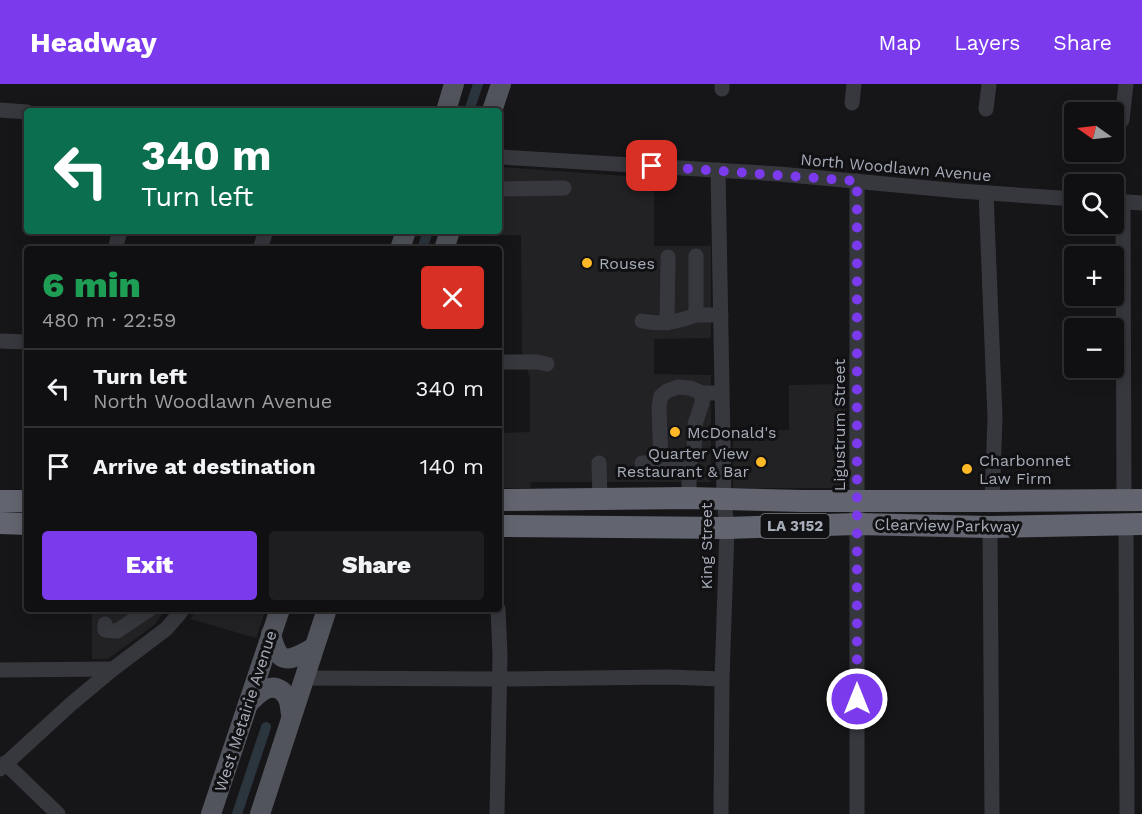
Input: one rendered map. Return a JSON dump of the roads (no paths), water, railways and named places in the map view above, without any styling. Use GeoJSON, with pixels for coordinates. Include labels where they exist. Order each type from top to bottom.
{"type":"FeatureCollection","features":[{"type":"Feature","properties":{"kind":"highway","name":"Clearview Parkway"},"geometry":{"type":"LineString","coordinates":[[502,500],[689,498],[856,501],[1133,500]]}},
{"type":"Feature","properties":{"kind":"highway"},"geometry":{"type":"LineString","coordinates":[[600,499],[600,527]]}},
{"type":"Feature","properties":{"kind":"highway"},"geometry":{"type":"LineString","coordinates":[[0,501],[24,501]]}},
{"type":"Feature","properties":{"kind":"highway"},"geometry":{"type":"LineString","coordinates":[[0,523],[24,524]]}},
{"type":"Feature","properties":{"kind":"highway","name":"Clearview Parkway"},"geometry":{"type":"LineString","coordinates":[[502,526],[727,528],[857,524],[990,527],[1134,524]]}},
{"type":"Feature","properties":{"kind":"main road"},"geometry":{"type":"LineString","coordinates":[[447,108],[454,84]]}},
{"type":"Feature","properties":{"kind":"main road"},"geometry":{"type":"LineString","coordinates":[[493,108],[501,84]]}},
{"type":"Feature","properties":{"kind":"main road","name":"West Metairie Avenue"},"geometry":{"type":"LineString","coordinates":[[211,814],[279,612]]}},
{"type":"Feature","properties":{"kind":"main road"},"geometry":{"type":"LineString","coordinates":[[260,814],[326,612]]}},
{"type":"Feature","properties":{"kind":"main road"},"geometry":{"type":"LineString","coordinates":[[271,634],[274,647],[284,659],[299,657],[313,648]]}},
{"type":"Feature","properties":{"kind":"main road"},"geometry":{"type":"LineString","coordinates":[[248,704],[261,692],[274,687],[288,698],[291,714]]}},
{"type":"Feature","properties":{"kind":"street"},"geometry":{"type":"LineString","coordinates":[[852,103],[854,84]]}},
{"type":"Feature","properties":{"kind":"street"},"geometry":{"type":"LineString","coordinates":[[986,109],[988,84]]}},
{"type":"Feature","properties":{"kind":"street"},"geometry":{"type":"LineString","coordinates":[[1124,102],[1126,84]]}},
{"type":"Feature","properties":{"kind":"street"},"geometry":{"type":"LineString","coordinates":[[0,110],[24,112]]}},
{"type":"Feature","properties":{"kind":"street","name":"North Woodlawn Avenue"},"geometry":{"type":"LineString","coordinates":[[502,157],[718,170],[1064,198]]}},
{"type":"Feature","properties":{"kind":"street","name":"King Street"},"geometry":{"type":"LineString","coordinates":[[718,170],[724,499],[727,528],[722,679],[721,814]]}},
{"type":"Feature","properties":{"kind":"street","name":"Ligustrum Street"},"geometry":{"type":"LineString","coordinates":[[857,181],[857,814]]}},
{"type":"Feature","properties":{"kind":"street"},"geometry":{"type":"LineString","coordinates":[[502,189],[564,188]]}},
{"type":"Feature","properties":{"kind":"street"},"geometry":{"type":"LineString","coordinates":[[986,193],[995,418],[992,501]]}},
{"type":"Feature","properties":{"kind":"street"},"geometry":{"type":"LineString","coordinates":[[1124,202],[1142,203]]}},
{"type":"Feature","properties":{"kind":"street"},"geometry":{"type":"LineString","coordinates":[[1120,234],[1133,500]]}},
{"type":"Feature","properties":{"kind":"street"},"geometry":{"type":"LineString","coordinates":[[696,256],[696,315]]}},
{"type":"Feature","properties":{"kind":"street"},"geometry":{"type":"LineString","coordinates":[[667,323],[668,257]]}},
{"type":"Feature","properties":{"kind":"street"},"geometry":{"type":"LineString","coordinates":[[642,321],[655,324],[678,322],[696,315],[721,315]]}},
{"type":"Feature","properties":{"kind":"street"},"geometry":{"type":"LineString","coordinates":[[0,341],[24,342]]}},
{"type":"Feature","properties":{"kind":"street"},"geometry":{"type":"LineString","coordinates":[[502,362],[547,364]]}},
{"type":"Feature","properties":{"kind":"street"},"geometry":{"type":"LineString","coordinates":[[661,463],[659,407],[661,396],[678,387],[690,388],[702,393],[722,393]]}},
{"type":"Feature","properties":{"kind":"street"},"geometry":{"type":"LineString","coordinates":[[689,498],[689,463],[694,452],[695,424],[702,403],[702,393]]}},
{"type":"Feature","properties":{"kind":"street"},"geometry":{"type":"LineString","coordinates":[[599,463],[600,499]]}},
{"type":"Feature","properties":{"kind":"street"},"geometry":{"type":"LineString","coordinates":[[642,463],[689,463]]}},
{"type":"Feature","properties":{"kind":"street"},"geometry":{"type":"LineString","coordinates":[[1127,814],[1134,524]]}},
{"type":"Feature","properties":{"kind":"street"},"geometry":{"type":"LineString","coordinates":[[990,527],[992,814]]}},
{"type":"Feature","properties":{"kind":"street"},"geometry":{"type":"LineString","coordinates":[[104,616],[105,630],[117,632],[146,612]]}},
{"type":"Feature","properties":{"kind":"street"},"geometry":{"type":"LineString","coordinates":[[58,814],[3,766],[71,704],[113,669],[166,630],[180,612]]}},
{"type":"Feature","properties":{"kind":"street"},"geometry":{"type":"LineString","coordinates":[[497,814],[500,655],[498,612]]}},
{"type":"Feature","properties":{"kind":"street"},"geometry":{"type":"LineString","coordinates":[[0,670],[113,669]]}},
{"type":"Feature","properties":{"kind":"street"},"geometry":{"type":"LineString","coordinates":[[303,678],[668,677],[722,679]]}},
{"type":"Feature","properties":{"kind":"waterway"},"geometry":{"type":"LineString","coordinates":[[470,108],[478,84]]}},
{"type":"Feature","properties":{"kind":"waterway"},"geometry":{"type":"LineString","coordinates":[[423,246],[427,234]]}},
{"type":"Feature","properties":{"kind":"waterway"},"geometry":{"type":"LineString","coordinates":[[237,814],[266,727]]}},
{"type":"Feature","properties":{"kind":"place","name":"Rouses"},"geometry":{"type":"Point","coordinates":[587,263]}},
{"type":"Feature","properties":{"kind":"place","name":"McDonald's"},"geometry":{"type":"Point","coordinates":[675,432]}},
{"type":"Feature","properties":{"kind":"place","name":"Quarter View Restaurant & Bar"},"geometry":{"type":"Point","coordinates":[761,462]}},
{"type":"Feature","properties":{"kind":"place","name":"Charbonnet Law Firm"},"geometry":{"type":"Point","coordinates":[967,469]}}]}
